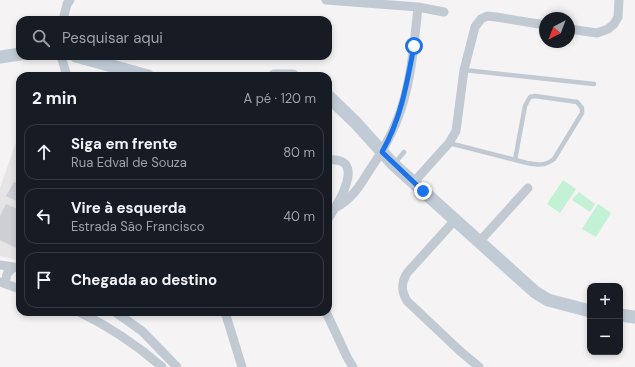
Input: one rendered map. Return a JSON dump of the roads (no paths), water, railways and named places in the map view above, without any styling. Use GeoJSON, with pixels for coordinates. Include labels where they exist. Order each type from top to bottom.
{"type":"FeatureCollection","features":[{"type":"Feature","properties":{"kind":"main road"},"geometry":{"type":"LineString","coordinates":[[0,57],[16,55]]}},
{"type":"Feature","properties":{"kind":"main road"},"geometry":{"type":"LineString","coordinates":[[90,60],[134,72]]}},
{"type":"Feature","properties":{"kind":"main road"},"geometry":{"type":"LineString","coordinates":[[332,100],[356,123],[393,164],[507,268],[548,300],[587,310]]}},
{"type":"Feature","properties":{"kind":"street"},"geometry":{"type":"LineString","coordinates":[[64,16],[67,4],[70,0]]}},
{"type":"Feature","properties":{"kind":"street"},"geometry":{"type":"LineString","coordinates":[[326,0],[418,7],[444,12]]}},
{"type":"Feature","properties":{"kind":"street"},"geometry":{"type":"LineString","coordinates":[[575,30],[597,33],[608,29],[614,24],[618,17],[619,0]]}},
{"type":"Feature","properties":{"kind":"street"},"geometry":{"type":"LineString","coordinates":[[335,208],[349,199],[355,192],[382,152],[397,122],[403,103],[414,46],[418,7]]}},
{"type":"Feature","properties":{"kind":"street"},"geometry":{"type":"LineString","coordinates":[[413,183],[449,143],[456,131],[464,70],[474,27],[481,19],[487,16],[539,24]]}},
{"type":"Feature","properties":{"kind":"street"},"geometry":{"type":"LineString","coordinates":[[62,60],[66,72]]}},
{"type":"Feature","properties":{"kind":"street"},"geometry":{"type":"LineString","coordinates":[[332,160],[340,160],[348,168],[346,184],[332,212]]}},
{"type":"Feature","properties":{"kind":"street"},"geometry":{"type":"LineString","coordinates":[[479,242],[528,188]]}},
{"type":"Feature","properties":{"kind":"street"},"geometry":{"type":"LineString","coordinates":[[455,220],[407,273],[403,280],[402,288],[407,301],[479,367]]}},
{"type":"Feature","properties":{"kind":"street"},"geometry":{"type":"LineString","coordinates":[[0,265],[16,268]]}},
{"type":"Feature","properties":{"kind":"street"},"geometry":{"type":"LineString","coordinates":[[16,269],[7,274],[2,283],[16,288]]}},
{"type":"Feature","properties":{"kind":"street"},"geometry":{"type":"LineString","coordinates":[[86,316],[110,329],[146,352],[162,367]]}},
{"type":"Feature","properties":{"kind":"street"},"geometry":{"type":"LineString","coordinates":[[110,329],[116,324],[116,316]]}},
{"type":"Feature","properties":{"kind":"street"},"geometry":{"type":"LineString","coordinates":[[120,316],[142,331],[177,367]]}},
{"type":"Feature","properties":{"kind":"street"},"geometry":{"type":"LineString","coordinates":[[226,316],[242,367]]}},
{"type":"Feature","properties":{"kind":"street"},"geometry":{"type":"LineString","coordinates":[[328,316],[347,358],[353,367]]}},
{"type":"Feature","properties":{"kind":"lane"},"geometry":{"type":"LineString","coordinates":[[464,70],[594,84]]}},
{"type":"Feature","properties":{"kind":"lane"},"geometry":{"type":"LineString","coordinates":[[449,143],[515,160],[538,165],[547,164],[554,159],[582,113],[580,105],[577,102],[534,96],[530,97],[525,106],[515,160]]}},
{"type":"Feature","properties":{"kind":"lane"},"geometry":{"type":"LineString","coordinates":[[393,164],[404,152]]}}]}
